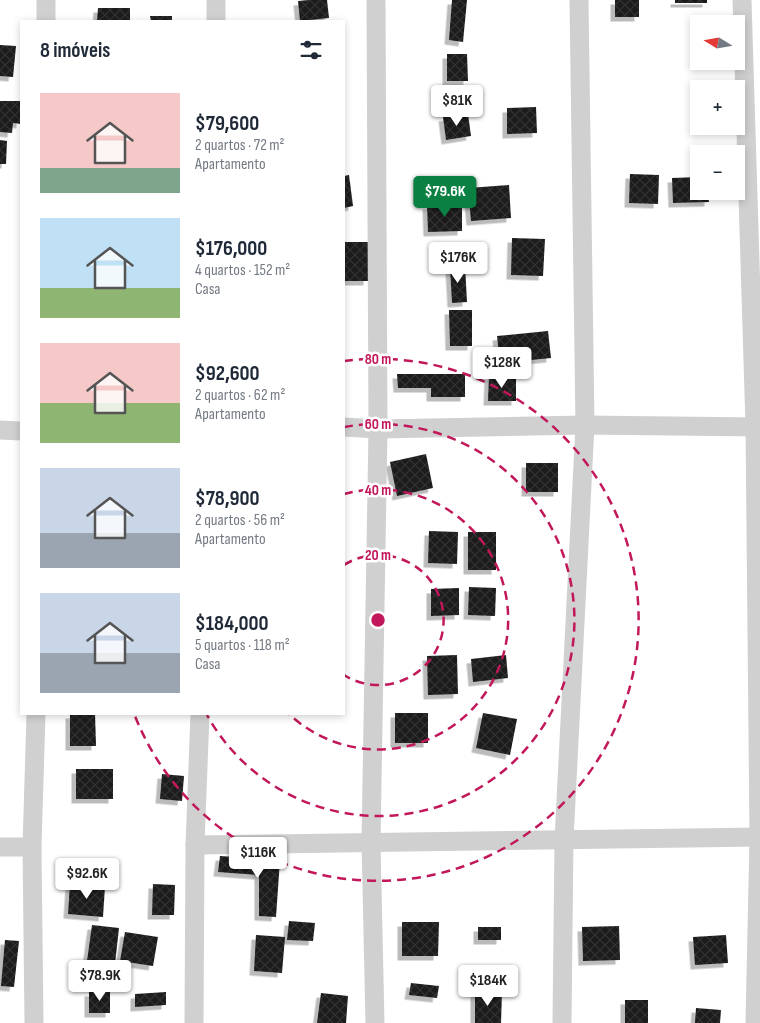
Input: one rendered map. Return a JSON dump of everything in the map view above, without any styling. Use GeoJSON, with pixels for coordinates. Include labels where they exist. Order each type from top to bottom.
{"type":"FeatureCollection","features":[{"type":"Feature","properties":{"kind":"street"},"geometry":{"type":"LineString","coordinates":[[46,0],[46,20]]}},
{"type":"Feature","properties":{"kind":"street"},"geometry":{"type":"LineString","coordinates":[[216,0],[216,20]]}},
{"type":"Feature","properties":{"kind":"street"},"geometry":{"type":"LineString","coordinates":[[374,1023],[372,842],[378,428],[376,0]]}},
{"type":"Feature","properties":{"kind":"street"},"geometry":{"type":"LineString","coordinates":[[562,1023],[564,840],[585,425],[579,0]]}},
{"type":"Feature","properties":{"kind":"street"},"geometry":{"type":"LineString","coordinates":[[742,0],[758,427],[760,837],[755,1023]]}},
{"type":"Feature","properties":{"kind":"street"},"geometry":{"type":"LineString","coordinates":[[345,428],[585,425],[758,427]]}},
{"type":"Feature","properties":{"kind":"street"},"geometry":{"type":"LineString","coordinates":[[0,430],[20,431]]}},
{"type":"Feature","properties":{"kind":"street"},"geometry":{"type":"LineString","coordinates":[[34,1023],[32,847],[36,715]]}},
{"type":"Feature","properties":{"kind":"street"},"geometry":{"type":"LineString","coordinates":[[194,1023],[195,845],[200,715]]}},
{"type":"Feature","properties":{"kind":"street"},"geometry":{"type":"LineString","coordinates":[[195,845],[760,837]]}},
{"type":"Feature","properties":{"kind":"street"},"geometry":{"type":"LineString","coordinates":[[0,847],[32,847]]}},
{"type":"Feature","properties":{"kind":"building"},"geometry":{"type":"Polygon","coordinates":[[[327,0],[329,18],[300,20],[298,1],[327,0]]]}},
{"type":"Feature","properties":{"kind":"building"},"geometry":{"type":"Polygon","coordinates":[[[452,0],[467,0],[463,42],[449,40],[452,0]]]}},
{"type":"Feature","properties":{"kind":"building"},"geometry":{"type":"Polygon","coordinates":[[[615,0],[639,0],[639,17],[615,17],[615,0]]]}},
{"type":"Feature","properties":{"kind":"building"},"geometry":{"type":"Polygon","coordinates":[[[675,0],[707,0],[707,3],[675,3],[675,0]]]}},
{"type":"Feature","properties":{"kind":"building"},"geometry":{"type":"Polygon","coordinates":[[[98,8],[130,8],[130,20],[97,20],[98,8]]]}},
{"type":"Feature","properties":{"kind":"building"},"geometry":{"type":"Polygon","coordinates":[[[150,16],[172,16],[172,20],[151,20],[150,16]]]}},
{"type":"Feature","properties":{"kind":"building"},"geometry":{"type":"Polygon","coordinates":[[[0,45],[16,46],[13,77],[0,76],[0,45]]]}},
{"type":"Feature","properties":{"kind":"building"},"geometry":{"type":"Polygon","coordinates":[[[447,54],[467,54],[468,81],[447,81],[447,54]]]}},
{"type":"Feature","properties":{"kind":"building"},"geometry":{"type":"Polygon","coordinates":[[[0,101],[20,101],[20,124],[13,123],[12,133],[0,132],[0,101]]]}},
{"type":"Feature","properties":{"kind":"building"},"geometry":{"type":"Polygon","coordinates":[[[536,107],[537,133],[507,134],[507,108],[536,107]]]}},
{"type":"Feature","properties":{"kind":"building"},"geometry":{"type":"Polygon","coordinates":[[[468,114],[471,136],[446,140],[443,117],[468,114]]]}},
{"type":"Feature","properties":{"kind":"building"},"geometry":{"type":"Polygon","coordinates":[[[0,140],[7,141],[6,164],[0,164],[0,140]]]}},
{"type":"Feature","properties":{"kind":"building"},"geometry":{"type":"Polygon","coordinates":[[[630,174],[659,175],[658,204],[629,203],[630,174]]]}},
{"type":"Feature","properties":{"kind":"building"},"geometry":{"type":"Polygon","coordinates":[[[349,175],[353,206],[345,208],[345,176],[349,175]]]}},
{"type":"Feature","properties":{"kind":"building"},"geometry":{"type":"Polygon","coordinates":[[[690,177],[690,200],[709,200],[709,202],[673,203],[672,178],[690,177]]]}},
{"type":"Feature","properties":{"kind":"building"},"geometry":{"type":"Polygon","coordinates":[[[509,185],[511,218],[471,221],[468,188],[509,185]]]}},
{"type":"Feature","properties":{"kind":"building"},"geometry":{"type":"Polygon","coordinates":[[[462,204],[462,231],[428,232],[427,205],[462,204]]]}},
{"type":"Feature","properties":{"kind":"building"},"geometry":{"type":"Polygon","coordinates":[[[512,238],[545,239],[543,276],[511,275],[512,238]]]}},
{"type":"Feature","properties":{"kind":"building"},"geometry":{"type":"Polygon","coordinates":[[[345,242],[368,242],[368,281],[345,281],[345,242]]]}},
{"type":"Feature","properties":{"kind":"building"},"geometry":{"type":"Polygon","coordinates":[[[465,266],[467,302],[452,303],[450,267],[465,266]]]}},
{"type":"Feature","properties":{"kind":"building"},"geometry":{"type":"Polygon","coordinates":[[[449,310],[472,310],[472,346],[450,346],[449,310]]]}},
{"type":"Feature","properties":{"kind":"building"},"geometry":{"type":"Polygon","coordinates":[[[548,331],[551,358],[500,363],[497,336],[548,331]]]}},
{"type":"Feature","properties":{"kind":"building"},"geometry":{"type":"Polygon","coordinates":[[[397,374],[465,374],[465,397],[431,397],[431,388],[398,388],[397,374]]]}},
{"type":"Feature","properties":{"kind":"building"},"geometry":{"type":"Polygon","coordinates":[[[489,376],[516,376],[516,401],[488,401],[489,376]]]}},
{"type":"Feature","properties":{"kind":"building"},"geometry":{"type":"Polygon","coordinates":[[[426,454],[433,488],[397,496],[390,462],[426,454]]]}},
{"type":"Feature","properties":{"kind":"building"},"geometry":{"type":"Polygon","coordinates":[[[526,463],[558,463],[558,492],[526,492],[526,463]]]}},
{"type":"Feature","properties":{"kind":"building"},"geometry":{"type":"Polygon","coordinates":[[[429,531],[458,532],[457,564],[428,563],[429,531]]]}},
{"type":"Feature","properties":{"kind":"building"},"geometry":{"type":"Polygon","coordinates":[[[468,532],[496,532],[496,570],[468,570],[468,532]]]}},
{"type":"Feature","properties":{"kind":"building"},"geometry":{"type":"Polygon","coordinates":[[[469,587],[496,588],[495,616],[468,615],[469,587]]]}},
{"type":"Feature","properties":{"kind":"building"},"geometry":{"type":"Polygon","coordinates":[[[459,588],[459,615],[431,616],[431,589],[459,588]]]}},
{"type":"Feature","properties":{"kind":"building"},"geometry":{"type":"Polygon","coordinates":[[[457,655],[458,694],[428,695],[427,656],[457,655]]]}},
{"type":"Feature","properties":{"kind":"building"},"geometry":{"type":"Polygon","coordinates":[[[506,655],[508,678],[473,682],[471,659],[506,655]]]}},
{"type":"Feature","properties":{"kind":"building"},"geometry":{"type":"Polygon","coordinates":[[[395,713],[428,713],[428,743],[395,743],[395,713]]]}},
{"type":"Feature","properties":{"kind":"building"},"geometry":{"type":"Polygon","coordinates":[[[483,713],[517,719],[510,755],[476,748],[483,713]]]}},
{"type":"Feature","properties":{"kind":"building"},"geometry":{"type":"Polygon","coordinates":[[[70,715],[95,715],[96,746],[70,746],[70,715]]]}},
{"type":"Feature","properties":{"kind":"building"},"geometry":{"type":"Polygon","coordinates":[[[76,769],[113,769],[113,799],[76,799],[76,769]]]}},
{"type":"Feature","properties":{"kind":"building"},"geometry":{"type":"Polygon","coordinates":[[[162,774],[184,776],[182,801],[160,799],[162,774]]]}},
{"type":"Feature","properties":{"kind":"building"},"geometry":{"type":"Polygon","coordinates":[[[220,856],[280,860],[276,917],[259,916],[259,875],[218,872],[220,856]]]}},
{"type":"Feature","properties":{"kind":"building"},"geometry":{"type":"Polygon","coordinates":[[[70,884],[105,886],[103,917],[68,914],[70,884]]]}},
{"type":"Feature","properties":{"kind":"building"},"geometry":{"type":"Polygon","coordinates":[[[153,884],[175,885],[174,915],[152,915],[153,884]]]}},
{"type":"Feature","properties":{"kind":"building"},"geometry":{"type":"Polygon","coordinates":[[[289,921],[315,923],[313,941],[287,940],[289,921]]]}},
{"type":"Feature","properties":{"kind":"building"},"geometry":{"type":"Polygon","coordinates":[[[402,922],[439,922],[438,956],[402,956],[402,922]]]}},
{"type":"Feature","properties":{"kind":"building"},"geometry":{"type":"Polygon","coordinates":[[[92,925],[119,928],[115,964],[87,961],[92,925]]]}},
{"type":"Feature","properties":{"kind":"building"},"geometry":{"type":"Polygon","coordinates":[[[619,926],[620,960],[583,961],[582,927],[619,926]]]}},
{"type":"Feature","properties":{"kind":"building"},"geometry":{"type":"Polygon","coordinates":[[[478,927],[501,927],[501,940],[478,940],[478,927]]]}},
{"type":"Feature","properties":{"kind":"building"},"geometry":{"type":"Polygon","coordinates":[[[125,932],[158,937],[153,966],[120,961],[125,932]]]}},
{"type":"Feature","properties":{"kind":"building"},"geometry":{"type":"Polygon","coordinates":[[[256,935],[285,937],[282,973],[254,971],[256,935]]]}},
{"type":"Feature","properties":{"kind":"building"},"geometry":{"type":"Polygon","coordinates":[[[726,935],[728,963],[695,965],[693,937],[726,935]]]}},
{"type":"Feature","properties":{"kind":"building"},"geometry":{"type":"Polygon","coordinates":[[[5,940],[19,941],[14,987],[1,986],[5,940]]]}},
{"type":"Feature","properties":{"kind":"building"},"geometry":{"type":"Polygon","coordinates":[[[411,983],[439,986],[437,998],[409,995],[411,983]]]}},
{"type":"Feature","properties":{"kind":"building"},"geometry":{"type":"Polygon","coordinates":[[[475,991],[502,991],[501,1023],[475,1023],[475,991]]]}},
{"type":"Feature","properties":{"kind":"building"},"geometry":{"type":"Polygon","coordinates":[[[89,992],[110,992],[110,1013],[89,1013],[89,992]]]}},
{"type":"Feature","properties":{"kind":"building"},"geometry":{"type":"Polygon","coordinates":[[[166,992],[166,1005],[135,1007],[135,994],[166,992]]]}},
{"type":"Feature","properties":{"kind":"building"},"geometry":{"type":"Polygon","coordinates":[[[321,993],[348,996],[346,1023],[317,1023],[321,993]]]}},
{"type":"Feature","properties":{"kind":"building"},"geometry":{"type":"Polygon","coordinates":[[[625,1000],[648,1000],[648,1023],[625,1023],[625,1000]]]}},
{"type":"Feature","properties":{"kind":"building"},"geometry":{"type":"Polygon","coordinates":[[[696,1008],[721,1010],[720,1023],[695,1023],[696,1008]]]}}]}
